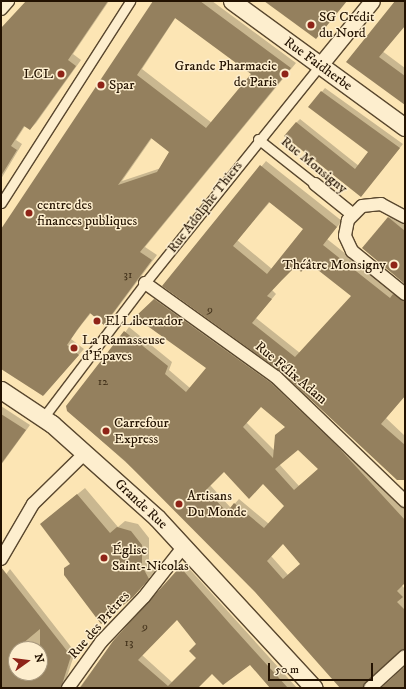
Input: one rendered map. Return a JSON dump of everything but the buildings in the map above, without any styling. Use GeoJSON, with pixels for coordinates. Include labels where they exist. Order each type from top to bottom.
{"type":"FeatureCollection","features":[{"type":"Feature","properties":{"kind":"main road","name":"Rue Faidherbe"},"geometry":{"type":"LineString","coordinates":[[232,1],[405,127]]}},
{"type":"Feature","properties":{"kind":"main road","name":"Grande Rue"},"geometry":{"type":"LineString","coordinates":[[1,390],[44,418],[85,453],[184,546],[314,688]]}},
{"type":"Feature","properties":{"kind":"street"},"geometry":{"type":"LineString","coordinates":[[1,9],[8,1]]}},
{"type":"Feature","properties":{"kind":"street"},"geometry":{"type":"LineString","coordinates":[[1,203],[130,1]]}},
{"type":"Feature","properties":{"kind":"street","name":"Rue Adolphe Thiers"},"geometry":{"type":"LineString","coordinates":[[44,418],[145,283],[258,139],[372,1]]}},
{"type":"Feature","properties":{"kind":"street","name":"Rue Monsigny"},"geometry":{"type":"LineString","coordinates":[[258,139],[352,214]]}},
{"type":"Feature","properties":{"kind":"street","name":"Rue Monsigny"},"geometry":{"type":"LineString","coordinates":[[405,217],[388,206],[375,203],[352,214],[346,228],[348,245],[405,294]]}},
{"type":"Feature","properties":{"kind":"street","name":"Rue Félix Adam"},"geometry":{"type":"LineString","coordinates":[[145,283],[276,377],[405,501]]}},
{"type":"Feature","properties":{"kind":"street"},"geometry":{"type":"LineString","coordinates":[[1,559],[36,500],[85,453]]}},
{"type":"Feature","properties":{"kind":"street","name":"Rue des Prêtres"},"geometry":{"type":"LineString","coordinates":[[68,688],[101,642],[184,546]]}},
{"type":"Feature","properties":{"kind":"street"},"geometry":{"type":"LineString","coordinates":[[370,688],[405,656]]}},
{"type":"Feature","properties":{"kind":"place","name":"SG Crédit du Nord"},"geometry":{"type":"Point","coordinates":[311,25]}},
{"type":"Feature","properties":{"kind":"place","name":"LCL"},"geometry":{"type":"Point","coordinates":[61,74]}},
{"type":"Feature","properties":{"kind":"place","name":"Grande Pharmacie de Paris"},"geometry":{"type":"Point","coordinates":[285,74]}},
{"type":"Feature","properties":{"kind":"place","name":"Spar"},"geometry":{"type":"Point","coordinates":[101,85]}},
{"type":"Feature","properties":{"kind":"place","name":"centre des finances publiques"},"geometry":{"type":"Point","coordinates":[29,213]}},
{"type":"Feature","properties":{"kind":"place","name":"Théâtre Monsigny"},"geometry":{"type":"Point","coordinates":[394,265]}},
{"type":"Feature","properties":{"kind":"place","name":"El Libertador"},"geometry":{"type":"Point","coordinates":[97,321]}},
{"type":"Feature","properties":{"kind":"place","name":"La Ramasseuse d'Épaves"},"geometry":{"type":"Point","coordinates":[74,348]}},
{"type":"Feature","properties":{"kind":"place","name":"Carrefour Express"},"geometry":{"type":"Point","coordinates":[106,431]}},
{"type":"Feature","properties":{"kind":"place","name":"Artisans Du Monde"},"geometry":{"type":"Point","coordinates":[179,504]}},
{"type":"Feature","properties":{"kind":"place","name":"Église Saint-Nicolas"},"geometry":{"type":"Point","coordinates":[104,558]}}]}
